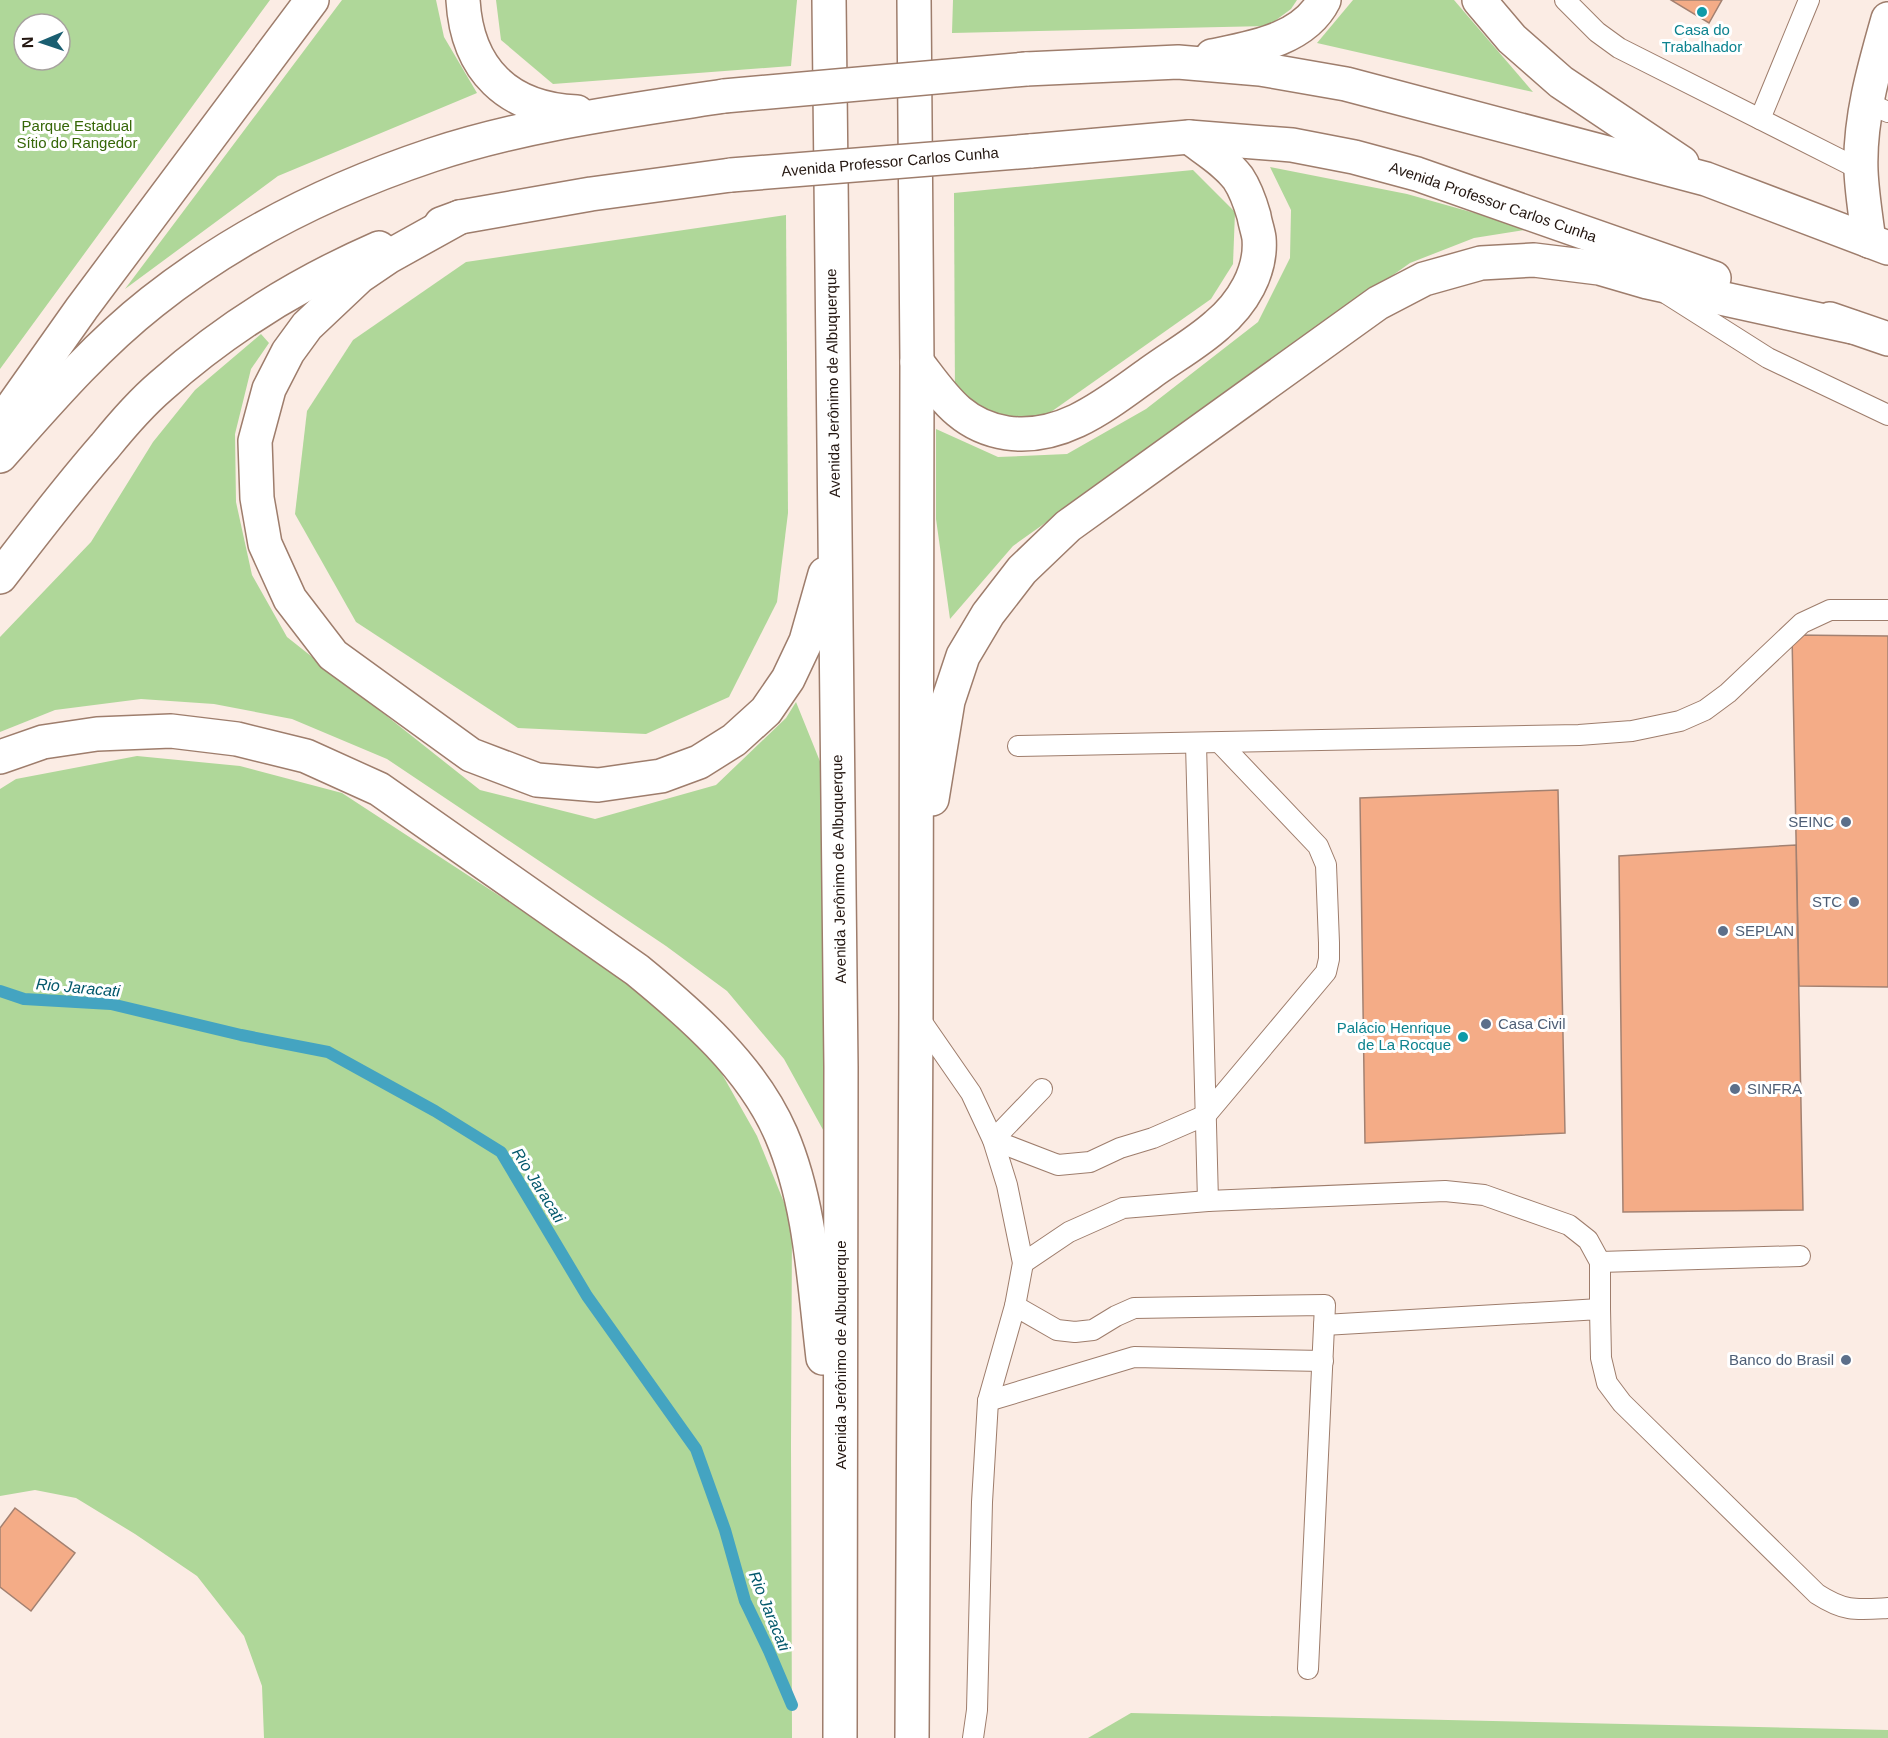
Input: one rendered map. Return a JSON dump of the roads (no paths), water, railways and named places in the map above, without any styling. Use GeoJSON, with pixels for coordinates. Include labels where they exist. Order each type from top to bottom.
{"type":"FeatureCollection","features":[{"type":"Feature","properties":{"kind":"main road"},"geometry":{"type":"LineString","coordinates":[[0,424],[82,308],[312,0]]}},
{"type":"Feature","properties":{"kind":"main road"},"geometry":{"type":"LineString","coordinates":[[463,0],[470,37],[478,58],[501,88],[528,103],[546,109],[606,114]]}},
{"type":"Feature","properties":{"kind":"main road","name":"Avenida Jerônimo de Albuquerque"},"geometry":{"type":"LineString","coordinates":[[829,0],[841,1067],[840,1738]]}},
{"type":"Feature","properties":{"kind":"main road"},"geometry":{"type":"LineString","coordinates":[[912,1738],[917,362],[914,0]]}},
{"type":"Feature","properties":{"kind":"main road"},"geometry":{"type":"LineString","coordinates":[[1178,62],[1272,42],[1309,19],[1320,8],[1324,0]]}},
{"type":"Feature","properties":{"kind":"main road"},"geometry":{"type":"LineString","coordinates":[[1479,0],[1512,39],[1561,82],[1706,179]]}},
{"type":"Feature","properties":{"kind":"main road"},"geometry":{"type":"LineString","coordinates":[[1879,244],[1861,170],[1878,107],[1888,19]]}},
{"type":"Feature","properties":{"kind":"main road"},"geometry":{"type":"LineString","coordinates":[[0,456],[102,345],[153,301],[250,237],[352,185],[432,155],[520,131],[606,114],[724,96],[1026,69],[1178,62],[1260,69],[1346,84],[1706,179],[1879,244]]}},
{"type":"Feature","properties":{"kind":"main road"},"geometry":{"type":"LineString","coordinates":[[917,362],[946,399],[967,419],[1007,433],[1030,434],[1053,431],[1085,417],[1218,325],[1241,300],[1253,279],[1258,258],[1259,238],[1250,199],[1238,179],[1224,162],[1189,137]]}},
{"type":"Feature","properties":{"kind":"main road","name":"Avenida Professor Carlos Cunha"},"geometry":{"type":"LineString","coordinates":[[0,577],[70,486],[159,387],[249,317],[335,267],[392,242],[460,217],[591,194],[731,175],[1189,137],[1292,145],[1354,157],[1417,174],[1888,339]]}},
{"type":"Feature","properties":{"kind":"main road"},"geometry":{"type":"LineString","coordinates":[[460,217],[388,257],[360,276],[307,326],[288,352],[269,389],[255,441],[257,498],[265,544],[290,598],[333,655],[471,755],[526,776],[537,780],[598,785],[661,776],[699,762],[734,740],[766,711],[788,679],[806,641],[835,541]]}},
{"type":"Feature","properties":{"kind":"main road"},"geometry":{"type":"LineString","coordinates":[[916,892],[948,701],[963,656],[988,614],[1022,570],[1068,525],[1378,303],[1424,279],[1481,263],[1534,260],[1599,268],[1647,282],[1852,327]]}},
{"type":"Feature","properties":{"kind":"main road"},"geometry":{"type":"LineString","coordinates":[[0,757],[43,742],[97,734],[171,731],[237,739],[306,756],[379,789],[637,970],[675,1002],[717,1040],[759,1096],[780,1133],[795,1175],[811,1256],[841,1503]]}},
{"type":"Feature","properties":{"kind":"lane"},"geometry":{"type":"LineString","coordinates":[[1565,0],[1597,32],[1619,48],[1861,170]]}},
{"type":"Feature","properties":{"kind":"lane"},"geometry":{"type":"LineString","coordinates":[[1760,118],[1809,0]]}},
{"type":"Feature","properties":{"kind":"lane"},"geometry":{"type":"LineString","coordinates":[[1647,282],[1768,358],[1888,415]]}},
{"type":"Feature","properties":{"kind":"lane"},"geometry":{"type":"LineString","coordinates":[[1018,746],[1579,735],[1632,731],[1680,721],[1705,710],[1720,699],[1802,623],[1830,610],[1888,610]]}},
{"type":"Feature","properties":{"kind":"lane"},"geometry":{"type":"LineString","coordinates":[[993,1140],[1058,1165],[1090,1162],[1206,1115],[1326,972],[1329,959],[1326,865],[1318,846],[1220,743]]}},
{"type":"Feature","properties":{"kind":"lane"},"geometry":{"type":"LineString","coordinates":[[1196,744],[1208,1201]]}},
{"type":"Feature","properties":{"kind":"lane"},"geometry":{"type":"LineString","coordinates":[[916,1014],[970,1093],[993,1140],[1007,1185],[1023,1263],[1015,1306],[988,1401],[982,1502],[977,1710],[973,1738]]}},
{"type":"Feature","properties":{"kind":"lane"},"geometry":{"type":"LineString","coordinates":[[993,1140],[1042,1089]]}},
{"type":"Feature","properties":{"kind":"lane"},"geometry":{"type":"LineString","coordinates":[[1023,1263],[1069,1232],[1123,1208],[1156,1204],[1444,1191],[1484,1195],[1569,1225],[1588,1240],[1600,1262],[1601,1358],[1607,1383],[1622,1403],[1817,1594],[1836,1606],[1855,1610],[1888,1608]]}},
{"type":"Feature","properties":{"kind":"lane"},"geometry":{"type":"LineString","coordinates":[[1600,1262],[1800,1256]]}},
{"type":"Feature","properties":{"kind":"lane"},"geometry":{"type":"LineString","coordinates":[[1015,1306],[1057,1330],[1075,1332],[1093,1330],[1134,1308],[1325,1305],[1308,1669]]}},
{"type":"Feature","properties":{"kind":"lane"},"geometry":{"type":"LineString","coordinates":[[1324,1325],[1600,1309]]}},
{"type":"Feature","properties":{"kind":"lane"},"geometry":{"type":"LineString","coordinates":[[988,1401],[1134,1357],[1323,1361]]}},
{"type":"Feature","properties":{"kind":"waterway","name":"Rio Jaracati"},"geometry":{"type":"LineString","coordinates":[[0,991],[24,999],[111,1004],[241,1035],[328,1052],[435,1111],[501,1152],[587,1296],[696,1449],[725,1530],[745,1601],[792,1705]]}},
{"type":"Feature","properties":{"kind":"place","name":"Casa do Trabalhador"},"geometry":{"type":"Point","coordinates":[1702,12]}},
{"type":"Feature","properties":{"kind":"place","name":"SEINC"},"geometry":{"type":"Point","coordinates":[1846,822]}},
{"type":"Feature","properties":{"kind":"place","name":"STC"},"geometry":{"type":"Point","coordinates":[1854,902]}},
{"type":"Feature","properties":{"kind":"place","name":"SEPLAN"},"geometry":{"type":"Point","coordinates":[1723,931]}},
{"type":"Feature","properties":{"kind":"place","name":"Casa Civil"},"geometry":{"type":"Point","coordinates":[1486,1024]}},
{"type":"Feature","properties":{"kind":"place","name":"Palácio Henrique de La Rocque"},"geometry":{"type":"Point","coordinates":[1463,1037]}},
{"type":"Feature","properties":{"kind":"place","name":"SINFRA"},"geometry":{"type":"Point","coordinates":[1735,1089]}},
{"type":"Feature","properties":{"kind":"place","name":"Banco do Brasil"},"geometry":{"type":"Point","coordinates":[1846,1360]}},
{"type":"Feature","properties":{"kind":"park label","name":"Parque Estadual Sítio do Rangedor"},"geometry":{"type":"Point","coordinates":[77,134]}}]}
